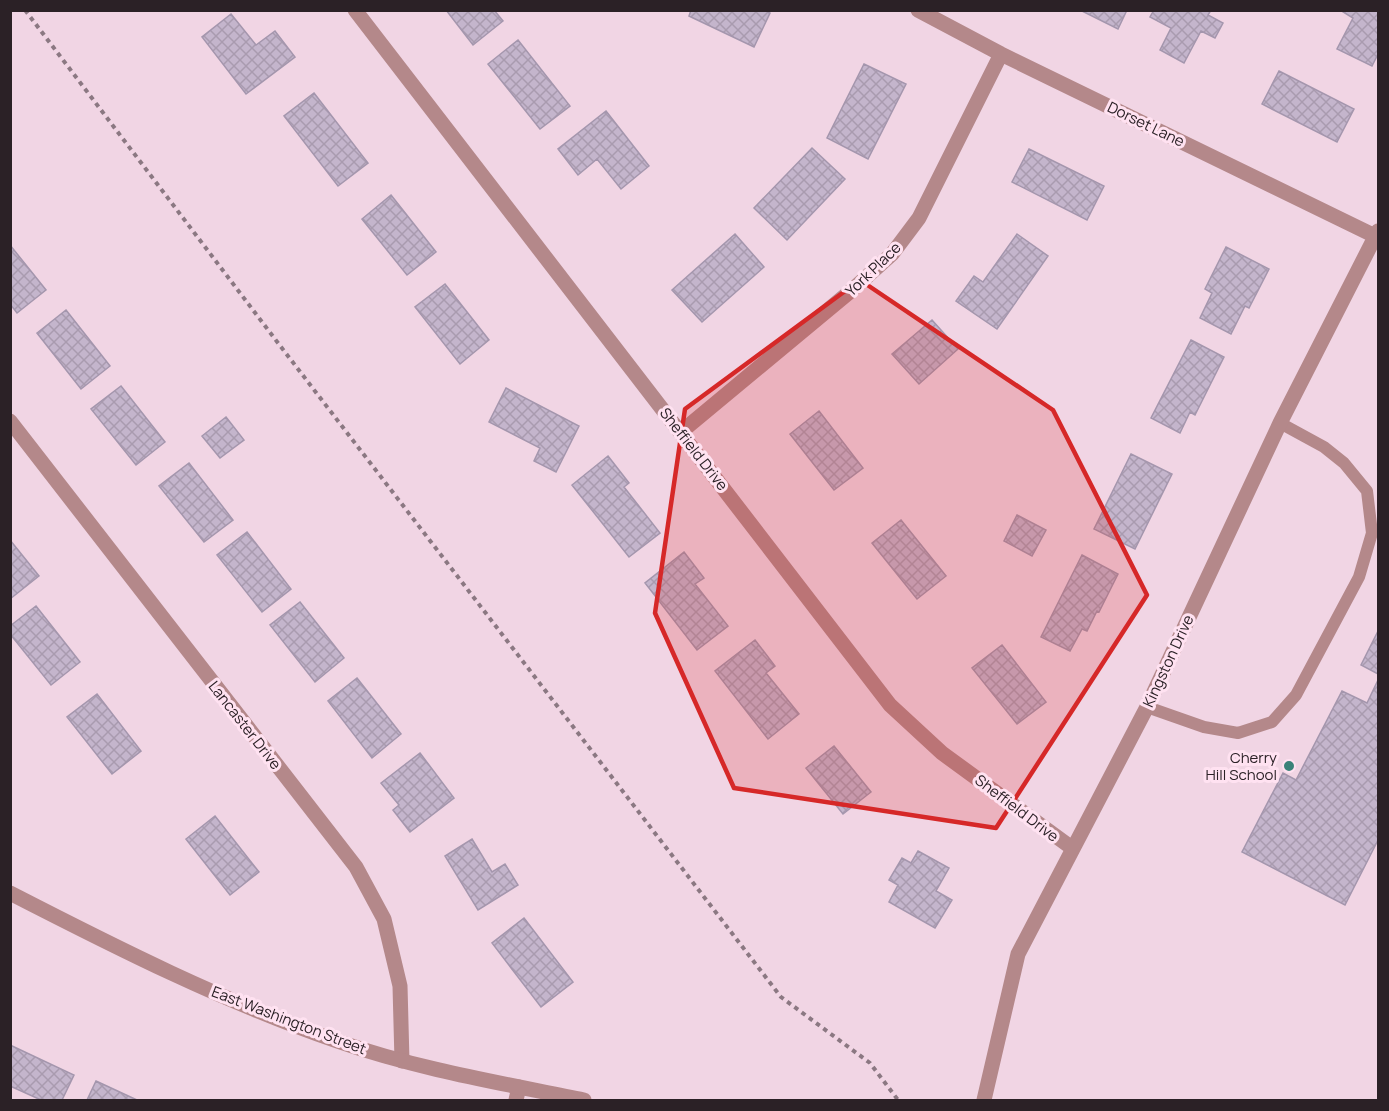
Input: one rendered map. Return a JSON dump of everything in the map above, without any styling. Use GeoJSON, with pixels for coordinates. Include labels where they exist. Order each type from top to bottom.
{"type":"FeatureCollection","features":[{"type":"Feature","properties":{"kind":"street","name":"Sheffield Drive"},"geometry":{"type":"LineString","coordinates":[[355,10],[890,705],[942,753],[1072,848]]}},
{"type":"Feature","properties":{"kind":"street","name":"Dorset Lane"},"geometry":{"type":"LineString","coordinates":[[918,10],[1001,54],[1377,235]]}},
{"type":"Feature","properties":{"kind":"street","name":"York Place"},"geometry":{"type":"LineString","coordinates":[[681,432],[852,291],[892,254],[919,218],[1001,54]]}},
{"type":"Feature","properties":{"kind":"street","name":"Kingston Drive"},"geometry":{"type":"LineString","coordinates":[[984,1101],[1018,954],[1146,707],[1280,423],[1377,235]]}},
{"type":"Feature","properties":{"kind":"street","name":"Lancaster Drive"},"geometry":{"type":"LineString","coordinates":[[10,421],[356,867],[384,919],[387,930],[400,986],[402,1061]]}},
{"type":"Feature","properties":{"kind":"street","name":"East Washington Street"},"geometry":{"type":"LineString","coordinates":[[10,893],[119,949],[236,1002],[338,1041],[517,1094],[584,1101]]}},
{"type":"Feature","properties":{"kind":"lane"},"geometry":{"type":"LineString","coordinates":[[1146,707],[1204,727],[1238,733],[1272,722],[1296,695],[1359,577],[1372,534],[1367,491],[1344,464],[1324,447],[1280,423]]}},
{"type":"Feature","properties":{"kind":"path"},"geometry":{"type":"LineString","coordinates":[[25,10],[781,997],[870,1063],[898,1101]]}},
{"type":"Feature","properties":{"kind":"highlighted area"},"geometry":{"type":"Polygon","coordinates":[[[860,280],[1053,410],[1147,595],[996,828],[734,788],[655,613],[685,409],[860,280]]]}},
{"type":"Feature","properties":{"kind":"building"},"geometry":{"type":"Polygon","coordinates":[[[446,10],[494,10],[503,21],[473,45],[446,10]]]}},
{"type":"Feature","properties":{"kind":"building"},"geometry":{"type":"Polygon","coordinates":[[[691,10],[764,10],[770,13],[754,47],[689,16],[691,10]]]}},
{"type":"Feature","properties":{"kind":"building"},"geometry":{"type":"Polygon","coordinates":[[[1080,10],[1127,10],[1118,29],[1080,10]]]}},
{"type":"Feature","properties":{"kind":"building"},"geometry":{"type":"Polygon","coordinates":[[[1154,10],[1211,10],[1208,15],[1223,23],[1215,38],[1201,31],[1184,63],[1160,50],[1171,28],[1150,17],[1154,10]]]}},
{"type":"Feature","properties":{"kind":"building"},"geometry":{"type":"Polygon","coordinates":[[[1340,10],[1378,10],[1378,54],[1372,66],[1337,49],[1353,18],[1340,10]]]}},
{"type":"Feature","properties":{"kind":"building"},"geometry":{"type":"Polygon","coordinates":[[[231,14],[256,45],[275,31],[295,57],[246,94],[202,37],[231,14]]]}},
{"type":"Feature","properties":{"kind":"building"},"geometry":{"type":"Polygon","coordinates":[[[518,40],[570,106],[540,129],[488,64],[518,40]]]}},
{"type":"Feature","properties":{"kind":"building"},"geometry":{"type":"Polygon","coordinates":[[[864,64],[906,84],[868,159],[827,138],[864,64]]]}},
{"type":"Feature","properties":{"kind":"building"},"geometry":{"type":"Polygon","coordinates":[[[1279,71],[1354,109],[1337,142],[1262,104],[1279,71]]]}},
{"type":"Feature","properties":{"kind":"building"},"geometry":{"type":"Polygon","coordinates":[[[314,93],[368,163],[338,186],[284,116],[314,93]]]}},
{"type":"Feature","properties":{"kind":"building"},"geometry":{"type":"Polygon","coordinates":[[[606,111],[649,166],[621,189],[597,159],[578,175],[558,149],[606,111]]]}},
{"type":"Feature","properties":{"kind":"building"},"geometry":{"type":"Polygon","coordinates":[[[812,148],[845,179],[787,240],[754,208],[812,148]]]}},
{"type":"Feature","properties":{"kind":"building"},"geometry":{"type":"Polygon","coordinates":[[[1029,149],[1104,186],[1087,220],[1012,182],[1029,149]]]}},
{"type":"Feature","properties":{"kind":"building"},"geometry":{"type":"Polygon","coordinates":[[[391,195],[436,252],[407,275],[362,219],[391,195]]]}},
{"type":"Feature","properties":{"kind":"building"},"geometry":{"type":"Polygon","coordinates":[[[735,234],[764,267],[702,322],[672,290],[735,234]]]}},
{"type":"Feature","properties":{"kind":"building"},"geometry":{"type":"Polygon","coordinates":[[[1017,234],[1048,256],[997,329],[956,301],[974,276],[983,282],[1017,234]]]}},
{"type":"Feature","properties":{"kind":"building"},"geometry":{"type":"Polygon","coordinates":[[[10,245],[46,290],[17,313],[10,304],[10,245]]]}},
{"type":"Feature","properties":{"kind":"building"},"geometry":{"type":"Polygon","coordinates":[[[1226,247],[1269,269],[1249,308],[1245,306],[1231,334],[1200,318],[1212,293],[1205,289],[1226,247]]]}},
{"type":"Feature","properties":{"kind":"building"},"geometry":{"type":"Polygon","coordinates":[[[445,284],[489,340],[460,364],[415,307],[445,284]]]}},
{"type":"Feature","properties":{"kind":"building"},"geometry":{"type":"Polygon","coordinates":[[[66,310],[110,366],[81,389],[37,333],[66,310]]]}},
{"type":"Feature","properties":{"kind":"building"},"geometry":{"type":"Polygon","coordinates":[[[932,320],[958,349],[919,384],[892,354],[932,320]]]}},
{"type":"Feature","properties":{"kind":"building"},"geometry":{"type":"Polygon","coordinates":[[[1191,340],[1224,357],[1195,415],[1190,412],[1180,433],[1151,418],[1191,340]]]}},
{"type":"Feature","properties":{"kind":"building"},"geometry":{"type":"Polygon","coordinates":[[[121,386],[165,442],[136,465],[91,409],[121,386]]]}},
{"type":"Feature","properties":{"kind":"building"},"geometry":{"type":"Polygon","coordinates":[[[506,388],[579,426],[556,472],[534,461],[540,448],[489,422],[506,388]]]}},
{"type":"Feature","properties":{"kind":"building"},"geometry":{"type":"Polygon","coordinates":[[[819,411],[863,468],[834,490],[790,434],[819,411]]]}},
{"type":"Feature","properties":{"kind":"building"},"geometry":{"type":"Polygon","coordinates":[[[226,417],[244,440],[220,458],[202,436],[226,417]]]}},
{"type":"Feature","properties":{"kind":"building"},"geometry":{"type":"Polygon","coordinates":[[[1131,454],[1172,474],[1135,549],[1094,529],[1131,454]]]}},
{"type":"Feature","properties":{"kind":"building"},"geometry":{"type":"Polygon","coordinates":[[[608,456],[629,483],[624,487],[660,533],[629,557],[572,485],[608,456]]]}},
{"type":"Feature","properties":{"kind":"building"},"geometry":{"type":"Polygon","coordinates":[[[189,463],[233,520],[204,542],[159,486],[189,463]]]}},
{"type":"Feature","properties":{"kind":"building"},"geometry":{"type":"Polygon","coordinates":[[[1017,515],[1046,530],[1032,556],[1004,541],[1017,515]]]}},
{"type":"Feature","properties":{"kind":"building"},"geometry":{"type":"Polygon","coordinates":[[[901,520],[946,576],[917,599],[872,543],[901,520]]]}},
{"type":"Feature","properties":{"kind":"building"},"geometry":{"type":"Polygon","coordinates":[[[247,532],[291,589],[262,612],[217,555],[247,532]]]}},
{"type":"Feature","properties":{"kind":"building"},"geometry":{"type":"Polygon","coordinates":[[[10,540],[39,576],[10,599],[10,540]]]}},
{"type":"Feature","properties":{"kind":"building"},"geometry":{"type":"Polygon","coordinates":[[[684,552],[704,578],[695,584],[728,626],[697,650],[645,583],[684,552]]]}},
{"type":"Feature","properties":{"kind":"building"},"geometry":{"type":"Polygon","coordinates":[[[1082,555],[1118,574],[1099,612],[1097,611],[1087,631],[1082,629],[1070,651],[1041,637],[1082,555]]]}},
{"type":"Feature","properties":{"kind":"building"},"geometry":{"type":"Polygon","coordinates":[[[300,602],[344,658],[315,682],[270,625],[300,602]]]}},
{"type":"Feature","properties":{"kind":"building"},"geometry":{"type":"Polygon","coordinates":[[[36,606],[80,662],[51,685],[10,634],[10,626],[36,606]]]}},
{"type":"Feature","properties":{"kind":"building"},"geometry":{"type":"Polygon","coordinates":[[[1378,631],[1378,674],[1361,665],[1378,631]]]}},
{"type":"Feature","properties":{"kind":"building"},"geometry":{"type":"Polygon","coordinates":[[[755,640],[775,666],[766,673],[799,714],[768,739],[715,671],[755,640]]]}},
{"type":"Feature","properties":{"kind":"building"},"geometry":{"type":"Polygon","coordinates":[[[1002,645],[1046,702],[1017,724],[972,668],[1002,645]]]}},
{"type":"Feature","properties":{"kind":"building"},"geometry":{"type":"Polygon","coordinates":[[[357,678],[401,734],[372,758],[328,701],[357,678]]]}},
{"type":"Feature","properties":{"kind":"building"},"geometry":{"type":"Polygon","coordinates":[[[1378,680],[1378,840],[1345,905],[1242,852],[1283,773],[1296,780],[1342,691],[1367,703],[1378,680]]]}},
{"type":"Feature","properties":{"kind":"building"},"geometry":{"type":"Polygon","coordinates":[[[97,694],[141,751],[112,774],[67,717],[97,694]]]}},
{"type":"Feature","properties":{"kind":"building"},"geometry":{"type":"Polygon","coordinates":[[[834,746],[871,792],[843,814],[806,768],[834,746]]]}},
{"type":"Feature","properties":{"kind":"building"},"geometry":{"type":"Polygon","coordinates":[[[420,753],[454,798],[410,832],[393,810],[399,805],[381,783],[420,753]]]}},
{"type":"Feature","properties":{"kind":"building"},"geometry":{"type":"Polygon","coordinates":[[[215,816],[259,872],[230,895],[186,839],[215,816]]]}},
{"type":"Feature","properties":{"kind":"building"},"geometry":{"type":"Polygon","coordinates":[[[472,839],[492,872],[505,864],[518,885],[478,910],[445,856],[472,839]]]}},
{"type":"Feature","properties":{"kind":"building"},"geometry":{"type":"Polygon","coordinates":[[[918,851],[949,868],[936,891],[952,900],[935,928],[889,902],[898,885],[889,880],[902,858],[911,863],[918,851]]]}},
{"type":"Feature","properties":{"kind":"building"},"geometry":{"type":"Polygon","coordinates":[[[524,918],[573,982],[541,1007],[492,943],[524,918]]]}},
{"type":"Feature","properties":{"kind":"building"},"geometry":{"type":"Polygon","coordinates":[[[10,1045],[74,1075],[62,1100],[41,1100],[10,1086],[10,1045]]]}},
{"type":"Feature","properties":{"kind":"building"},"geometry":{"type":"Polygon","coordinates":[[[96,1081],[137,1100],[87,1100],[96,1081]]]}},
{"type":"Feature","properties":{"kind":"place","name":"Cherry Hill School"},"geometry":{"type":"Point","coordinates":[1289,766]}}]}
